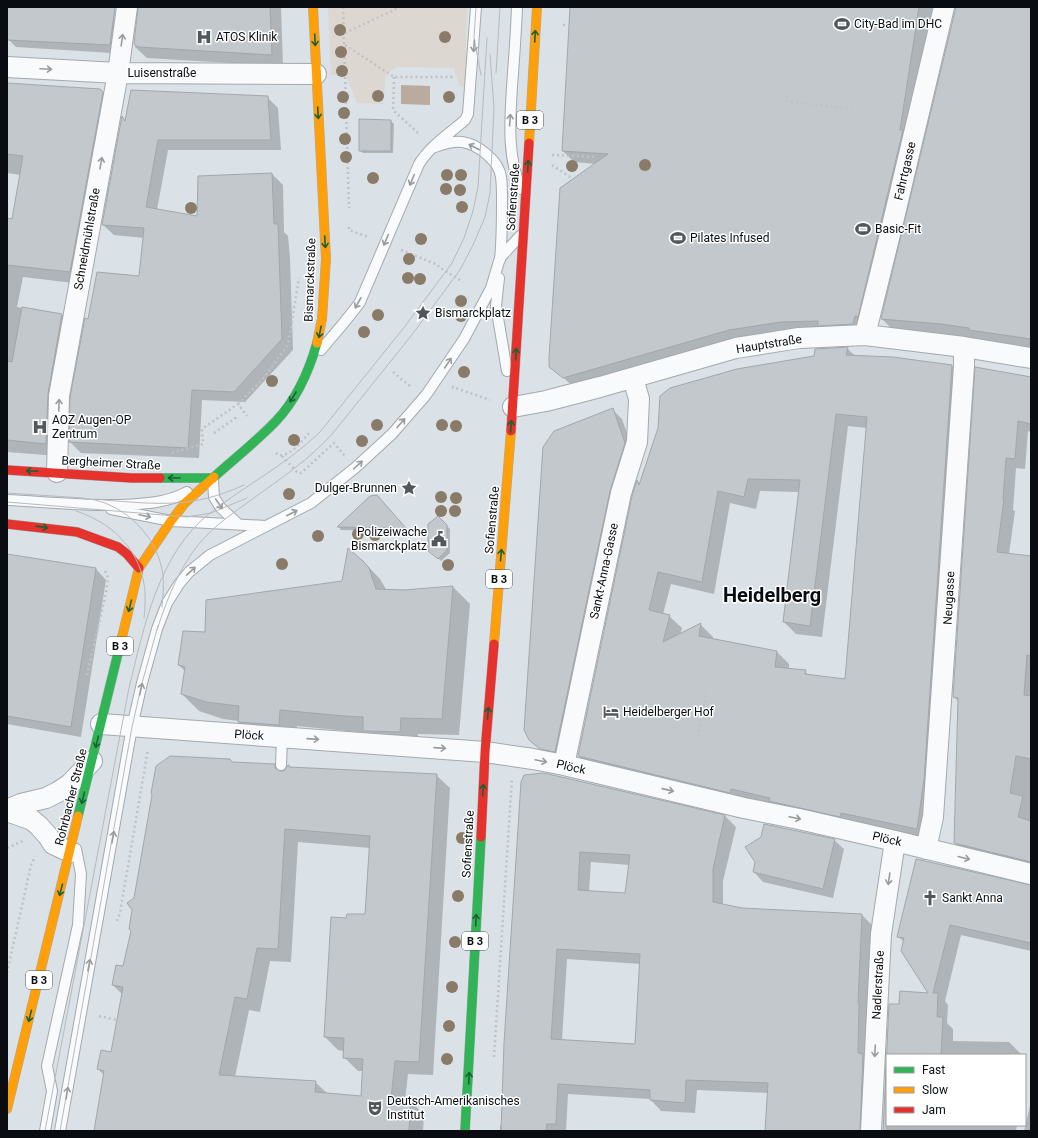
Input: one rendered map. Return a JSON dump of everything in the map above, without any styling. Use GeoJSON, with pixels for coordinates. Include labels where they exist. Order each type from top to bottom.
{"type":"FeatureCollection","features":[{"type":"Feature","properties":{"kind":"main road","name":"Bismarckstraße"},"geometry":{"type":"LineString","coordinates":[[185,503],[276,421],[289,404],[311,363],[318,341],[322,319],[326,259],[313,7]]}},
{"type":"Feature","properties":{"kind":"main road","name":"Sofienstraße"},"geometry":{"type":"LineString","coordinates":[[465,1131],[485,752],[513,407],[537,7]]}},
{"type":"Feature","properties":{"kind":"main road","name":"Bergheimer Straße"},"geometry":{"type":"LineString","coordinates":[[7,470],[132,478],[213,478]]}},
{"type":"Feature","properties":{"kind":"main road","name":"Rohrbacher Straße"},"geometry":{"type":"LineString","coordinates":[[7,1109],[139,568],[185,503]]}},
{"type":"Feature","properties":{"kind":"main road"},"geometry":{"type":"LineString","coordinates":[[7,524],[69,531],[91,537],[118,547],[127,554],[139,568]]}},
{"type":"Feature","properties":{"kind":"street","name":"Schneidmühlstraße"},"geometry":{"type":"LineString","coordinates":[[56,472],[59,396],[111,73],[127,7]]}},
{"type":"Feature","properties":{"kind":"street","name":"Fahrtgasse"},"geometry":{"type":"LineString","coordinates":[[864,335],[893,222],[944,7]]}},
{"type":"Feature","properties":{"kind":"street","name":"Luisenstraße"},"geometry":{"type":"LineString","coordinates":[[7,67],[111,73],[316,74]]}},
{"type":"Feature","properties":{"kind":"street","name":"Hauptstraße"},"geometry":{"type":"LineString","coordinates":[[513,407],[546,401],[633,378],[736,348],[799,338],[864,335],[964,347],[1031,358]]}},
{"type":"Feature","properties":{"kind":"street","name":"Neugasse"},"geometry":{"type":"LineString","coordinates":[[926,849],[933,817],[947,624],[964,347]]}},
{"type":"Feature","properties":{"kind":"street","name":"Sankt-Anna-Gasse"},"geometry":{"type":"LineString","coordinates":[[564,766],[621,493],[637,442],[639,399],[633,378]]}},
{"type":"Feature","properties":{"kind":"street","name":"Plöck"},"geometry":{"type":"LineString","coordinates":[[101,724],[485,752],[533,759],[744,808],[800,819],[1031,874]]}},
{"type":"Feature","properties":{"kind":"street"},"geometry":{"type":"LineString","coordinates":[[7,811],[21,804],[46,798],[58,792],[70,784],[92,761]]}},
{"type":"Feature","properties":{"kind":"street"},"geometry":{"type":"LineString","coordinates":[[7,811],[32,820],[48,836],[53,844],[72,844]]}},
{"type":"Feature","properties":{"kind":"street","name":"Nadlerstraße"},"geometry":{"type":"LineString","coordinates":[[871,1131],[881,934],[894,841]]}},
{"type":"Feature","properties":{"kind":"lane"},"geometry":{"type":"LineString","coordinates":[[311,363],[333,335],[350,318],[360,302],[419,164],[430,149],[460,124],[468,114],[476,7]]}},
{"type":"Feature","properties":{"kind":"lane"},"geometry":{"type":"LineString","coordinates":[[517,7],[509,127],[511,155],[515,176],[525,198]]}},
{"type":"Feature","properties":{"kind":"lane"},"geometry":{"type":"LineString","coordinates":[[430,149],[452,143],[461,142],[470,144],[491,160],[499,169],[501,178],[502,224],[496,306],[513,407]]}},
{"type":"Feature","properties":{"kind":"lane"},"geometry":{"type":"LineString","coordinates":[[60,1131],[142,727],[142,683],[166,603],[189,572],[210,555],[311,503],[355,468],[392,434],[426,395],[464,340],[491,288],[500,258],[523,233]]}},
{"type":"Feature","properties":{"kind":"lane"},"geometry":{"type":"LineString","coordinates":[[7,500],[93,505],[148,504],[185,494],[213,478],[214,497],[220,507],[238,524]]}},
{"type":"Feature","properties":{"kind":"lane"},"geometry":{"type":"LineString","coordinates":[[93,505],[171,521],[199,524],[266,526]]}},
{"type":"Feature","properties":{"kind":"lane"},"geometry":{"type":"LineString","coordinates":[[278,737],[281,765]]}},
{"type":"Feature","properties":{"kind":"lane"},"geometry":{"type":"LineString","coordinates":[[45,1131],[52,1091],[47,1066],[78,925],[80,874],[72,844]]}},
{"type":"Feature","properties":{"kind":"path"},"geometry":{"type":"LineString","coordinates":[[344,7],[349,214]]}},
{"type":"Feature","properties":{"kind":"path"},"geometry":{"type":"LineString","coordinates":[[345,33],[400,7]]}},
{"type":"Feature","properties":{"kind":"path"},"geometry":{"type":"LineString","coordinates":[[563,24],[569,25]]}},
{"type":"Feature","properties":{"kind":"path"},"geometry":{"type":"LineString","coordinates":[[345,45],[394,77],[456,78]]}},
{"type":"Feature","properties":{"kind":"path"},"geometry":{"type":"LineString","coordinates":[[394,77],[393,110],[419,134]]}},
{"type":"Feature","properties":{"kind":"path"},"geometry":{"type":"LineString","coordinates":[[787,96],[786,101],[852,109]]}},
{"type":"Feature","properties":{"kind":"path"},"geometry":{"type":"LineString","coordinates":[[552,154],[597,157]]}},
{"type":"Feature","properties":{"kind":"path"},"geometry":{"type":"LineString","coordinates":[[552,165],[573,179]]}},
{"type":"Feature","properties":{"kind":"path"},"geometry":{"type":"LineString","coordinates":[[349,222],[349,230],[438,265],[463,282]]}},
{"type":"Feature","properties":{"kind":"path"},"geometry":{"type":"LineString","coordinates":[[238,404],[261,381],[288,345],[299,278]]}},
{"type":"Feature","properties":{"kind":"path"},"geometry":{"type":"LineString","coordinates":[[450,390],[452,387],[513,407]]}},
{"type":"Feature","properties":{"kind":"path"},"geometry":{"type":"LineString","coordinates":[[214,432],[237,417]]}},
{"type":"Feature","properties":{"kind":"path"},"geometry":{"type":"LineString","coordinates":[[282,456],[298,473],[300,473],[334,443]]}},
{"type":"Feature","properties":{"kind":"path"},"geometry":{"type":"LineString","coordinates":[[85,681],[102,612]]}},
{"type":"Feature","properties":{"kind":"path"},"geometry":{"type":"LineString","coordinates":[[698,736],[707,691]]}},
{"type":"Feature","properties":{"kind":"path"},"geometry":{"type":"LineString","coordinates":[[136,822],[142,727]]}},
{"type":"Feature","properties":{"kind":"path"},"geometry":{"type":"LineString","coordinates":[[494,1059],[513,780]]}},
{"type":"Feature","properties":{"kind":"path"},"geometry":{"type":"LineString","coordinates":[[7,973],[31,865],[41,844],[48,836]]}},
{"type":"Feature","properties":{"kind":"path"},"geometry":{"type":"LineString","coordinates":[[105,1018],[117,1020]]}},
{"type":"Feature","properties":{"kind":"shaded area"},"geometry":{"type":"Polygon","coordinates":[[[328,7],[467,7],[465,87],[460,87],[454,68],[397,67],[386,74],[383,104],[357,103],[346,75],[331,75],[328,7]]]}},
{"type":"Feature","properties":{"kind":"shaded area"},"geometry":{"type":"Polygon","coordinates":[[[401,85],[430,86],[430,105],[401,104],[401,85]]]}},
{"type":"Feature","properties":{"kind":"building"},"geometry":{"type":"Polygon","coordinates":[[[7,7],[115,7],[110,45],[7,40],[7,7]]]}},
{"type":"Feature","properties":{"kind":"building","name":"ATOS Klinik"},"geometry":{"type":"Polygon","coordinates":[[[138,7],[270,7],[272,55],[138,47],[134,44],[138,7]]]}},
{"type":"Feature","properties":{"kind":"building"},"geometry":{"type":"Polygon","coordinates":[[[570,7],[919,7],[900,130],[903,130],[858,317],[855,316],[853,324],[818,326],[818,321],[781,322],[729,330],[563,378],[549,367],[560,188],[608,154],[562,151],[570,7]]]}},
{"type":"Feature","properties":{"kind":"building"},"geometry":{"type":"Polygon","coordinates":[[[956,7],[1031,7],[1031,339],[969,330],[969,328],[941,324],[881,319],[956,7]]]}},
{"type":"Feature","properties":{"kind":"building"},"geometry":{"type":"Polygon","coordinates":[[[7,83],[100,89],[103,92],[70,272],[7,265],[7,218],[12,219],[23,156],[7,154],[7,83]]]}},
{"type":"Feature","properties":{"kind":"building"},"geometry":{"type":"Polygon","coordinates":[[[131,90],[268,96],[271,140],[158,140],[146,207],[197,216],[198,176],[272,173],[274,224],[278,224],[282,339],[234,392],[192,390],[188,448],[69,442],[70,397],[85,318],[88,319],[97,272],[139,276],[144,228],[102,225],[122,116],[125,121],[131,90]]]}},
{"type":"Feature","properties":{"kind":"building"},"geometry":{"type":"Polygon","coordinates":[[[359,119],[391,120],[391,151],[359,151],[359,119]]]}},
{"type":"Feature","properties":{"kind":"building"},"geometry":{"type":"Polygon","coordinates":[[[22,307],[62,314],[48,394],[46,444],[7,440],[7,361],[12,362],[22,307]]]}},
{"type":"Feature","properties":{"kind":"building"},"geometry":{"type":"Polygon","coordinates":[[[848,347],[846,355],[893,357],[952,365],[924,780],[917,829],[841,813],[840,817],[769,801],[770,798],[731,789],[730,793],[578,756],[632,496],[637,480],[639,485],[658,428],[660,396],[670,388],[737,369],[814,356],[815,349],[848,347]],[[836,414],[810,626],[783,622],[800,480],[748,479],[744,497],[718,491],[702,582],[658,572],[649,610],[670,615],[663,642],[701,623],[699,636],[777,651],[775,667],[806,670],[805,674],[845,679],[867,417],[836,414]]]}},
{"type":"Feature","properties":{"kind":"building"},"geometry":{"type":"Polygon","coordinates":[[[975,367],[1031,377],[1031,424],[1018,421],[1015,459],[1006,458],[1004,499],[997,552],[1031,556],[1031,656],[1027,655],[1024,695],[1031,696],[1031,759],[1016,756],[1010,793],[1023,796],[1018,817],[1031,821],[1031,862],[954,843],[958,698],[953,697],[975,367]]]}},
{"type":"Feature","properties":{"kind":"building"},"geometry":{"type":"Polygon","coordinates":[[[613,408],[625,443],[610,491],[555,752],[540,749],[529,740],[524,730],[543,447],[554,431],[613,408]]]}},
{"type":"Feature","properties":{"kind":"building"},"geometry":{"type":"Polygon","coordinates":[[[377,495],[406,528],[337,527],[370,496],[377,495]]]}},
{"type":"Feature","properties":{"kind":"building","name":"Polizeiwache Bismarckplatz"},"geometry":{"type":"Polygon","coordinates":[[[438,516],[447,525],[447,550],[438,559],[428,551],[428,524],[438,516]]]}},
{"type":"Feature","properties":{"kind":"building"},"geometry":{"type":"Polygon","coordinates":[[[348,548],[369,568],[376,589],[404,590],[453,586],[442,719],[401,718],[400,732],[363,731],[363,717],[280,710],[279,725],[238,722],[239,706],[206,702],[181,694],[185,667],[178,665],[183,631],[205,632],[206,600],[342,581],[348,548]]]}},
{"type":"Feature","properties":{"kind":"building"},"geometry":{"type":"Polygon","coordinates":[[[7,554],[96,568],[71,727],[7,716],[7,554]]]}},
{"type":"Feature","properties":{"kind":"building"},"geometry":{"type":"Polygon","coordinates":[[[170,756],[230,759],[232,762],[275,764],[275,768],[280,771],[284,771],[289,765],[289,767],[437,774],[419,1062],[395,1061],[391,1099],[411,1100],[409,1131],[94,1131],[104,1071],[97,1069],[101,1050],[111,1052],[123,987],[112,985],[116,965],[123,966],[131,931],[129,929],[132,910],[127,903],[134,898],[156,766],[170,756]],[[285,829],[278,949],[257,948],[247,999],[235,997],[219,1075],[316,1081],[315,1092],[361,1096],[363,1059],[343,1058],[344,1038],[324,1037],[331,917],[346,918],[347,914],[365,914],[370,836],[285,829]]]}},
{"type":"Feature","properties":{"kind":"building"},"geometry":{"type":"Polygon","coordinates":[[[544,773],[725,815],[713,869],[713,902],[742,908],[862,914],[858,1003],[858,1053],[863,1054],[860,1131],[765,1131],[768,1083],[686,1080],[685,1103],[650,1100],[650,1090],[558,1084],[556,1124],[547,1124],[546,1131],[501,1131],[504,1043],[521,782],[524,775],[544,773]],[[580,852],[578,890],[625,893],[630,855],[580,852]],[[557,949],[551,1039],[635,1044],[640,954],[557,949]]]}},
{"type":"Feature","properties":{"kind":"building"},"geometry":{"type":"Polygon","coordinates":[[[764,824],[835,839],[823,889],[753,872],[755,862],[745,847],[761,837],[764,824]]]}},
{"type":"Feature","properties":{"kind":"building"},"geometry":{"type":"Polygon","coordinates":[[[916,859],[1031,885],[1031,943],[950,925],[933,993],[938,993],[937,1017],[943,1017],[941,1054],[887,1054],[889,1004],[899,1004],[900,991],[928,993],[901,951],[904,938],[897,937],[916,859]]]}},
{"type":"Feature","properties":{"kind":"building"},"geometry":{"type":"Polygon","coordinates":[[[886,1068],[887,1131],[883,1131],[886,1068]]]}},
{"type":"Feature","properties":{"kind":"tram line"},"geometry":{"type":"LineString","coordinates":[[476,7],[474,38],[481,75]]}},
{"type":"Feature","properties":{"kind":"tram line"},"geometry":{"type":"LineString","coordinates":[[496,73],[500,7]]}},
{"type":"Feature","properties":{"kind":"tram line"},"geometry":{"type":"LineString","coordinates":[[45,1131],[129,688],[148,617],[165,570],[192,530],[210,513],[294,454],[320,432],[406,325],[452,263],[464,238],[473,211],[478,187],[487,38]]}},
{"type":"Feature","properties":{"kind":"tram line"},"geometry":{"type":"LineString","coordinates":[[157,630],[177,579],[183,567],[199,544],[223,520],[294,469],[324,443],[411,336],[460,270],[485,217],[490,193],[494,109],[490,54]]}},
{"type":"Feature","properties":{"kind":"tram line"},"geometry":{"type":"LineString","coordinates":[[103,500],[141,503],[175,503],[208,498],[244,485]]}},
{"type":"Feature","properties":{"kind":"tram line"},"geometry":{"type":"LineString","coordinates":[[7,493],[83,498]]}},
{"type":"Feature","properties":{"kind":"tram line"},"geometry":{"type":"LineString","coordinates":[[78,498],[96,500],[111,506],[133,520],[142,529],[156,551],[160,563],[163,576],[162,607]]}},
{"type":"Feature","properties":{"kind":"tram line"},"geometry":{"type":"LineString","coordinates":[[7,502],[187,517],[211,513],[247,498]]}},
{"type":"Feature","properties":{"kind":"tram line"},"geometry":{"type":"LineString","coordinates":[[76,511],[111,529],[129,548],[136,559],[144,584],[144,618]]}},
{"type":"Feature","properties":{"kind":"tram line"},"geometry":{"type":"LineString","coordinates":[[60,1131],[132,727],[142,683],[158,626]]}},
{"type":"Feature","properties":{"kind":"traffic: fast"},"geometry":{"type":"LineString","coordinates":[[214,477],[262,435],[290,404],[301,385],[317,343]]}},
{"type":"Feature","properties":{"kind":"traffic: fast"},"geometry":{"type":"LineString","coordinates":[[160,478],[213,478]]}},
{"type":"Feature","properties":{"kind":"traffic: fast"},"geometry":{"type":"LineString","coordinates":[[78,816],[122,637]]}},
{"type":"Feature","properties":{"kind":"traffic: fast"},"geometry":{"type":"LineString","coordinates":[[465,1131],[481,837]]}},
{"type":"Feature","properties":{"kind":"traffic: slow"},"geometry":{"type":"LineString","coordinates":[[313,7],[326,259],[322,319],[317,343]]}},
{"type":"Feature","properties":{"kind":"traffic: slow"},"geometry":{"type":"LineString","coordinates":[[529,143],[537,7]]}},
{"type":"Feature","properties":{"kind":"traffic: slow"},"geometry":{"type":"LineString","coordinates":[[494,644],[511,431]]}},
{"type":"Feature","properties":{"kind":"traffic: slow"},"geometry":{"type":"LineString","coordinates":[[122,637],[139,568],[185,503],[214,477]]}},
{"type":"Feature","properties":{"kind":"traffic: slow"},"geometry":{"type":"LineString","coordinates":[[7,1109],[78,816]]}},
{"type":"Feature","properties":{"kind":"traffic: jam"},"geometry":{"type":"LineString","coordinates":[[511,431],[529,143]]}},
{"type":"Feature","properties":{"kind":"traffic: jam"},"geometry":{"type":"LineString","coordinates":[[7,470],[132,478],[160,478]]}},
{"type":"Feature","properties":{"kind":"traffic: jam"},"geometry":{"type":"LineString","coordinates":[[7,524],[77,532],[118,547],[127,554],[139,568]]}},
{"type":"Feature","properties":{"kind":"traffic: jam"},"geometry":{"type":"LineString","coordinates":[[481,837],[485,752],[494,644]]}},
{"type":"Feature","properties":{"kind":"place","name":"City-Bad im DHC"},"geometry":{"type":"Point","coordinates":[842,24]}},
{"type":"Feature","properties":{"kind":"place","name":"ATOS Klinik"},"geometry":{"type":"Point","coordinates":[204,37]}},
{"type":"Feature","properties":{"kind":"place","name":"Basic-Fit"},"geometry":{"type":"Point","coordinates":[863,229]}},
{"type":"Feature","properties":{"kind":"place","name":"Pilates Infused"},"geometry":{"type":"Point","coordinates":[678,238]}},
{"type":"Feature","properties":{"kind":"place","name":"Bismarckplatz"},"geometry":{"type":"Point","coordinates":[423,313]}},
{"type":"Feature","properties":{"kind":"place","name":"AOZ Augen-OP Zentrum"},"geometry":{"type":"Point","coordinates":[40,427]}},
{"type":"Feature","properties":{"kind":"place","name":"Dulger-Brunnen"},"geometry":{"type":"Point","coordinates":[409,488]}},
{"type":"Feature","properties":{"kind":"place","name":"Polizeiwache Bismarckplatz"},"geometry":{"type":"Point","coordinates":[439,539]}},
{"type":"Feature","properties":{"kind":"place","name":"Heidelberger Hof"},"geometry":{"type":"Point","coordinates":[611,712]}},
{"type":"Feature","properties":{"kind":"place","name":"Sankt Anna"},"geometry":{"type":"Point","coordinates":[930,898]}},
{"type":"Feature","properties":{"kind":"place","name":"Deutsch-Amerikanisches Institut"},"geometry":{"type":"Point","coordinates":[375,1108]}},
{"type":"Feature","properties":{"kind":"district","name":"Heidelberg"},"geometry":{"type":"Point","coordinates":[772,595]}}]}
